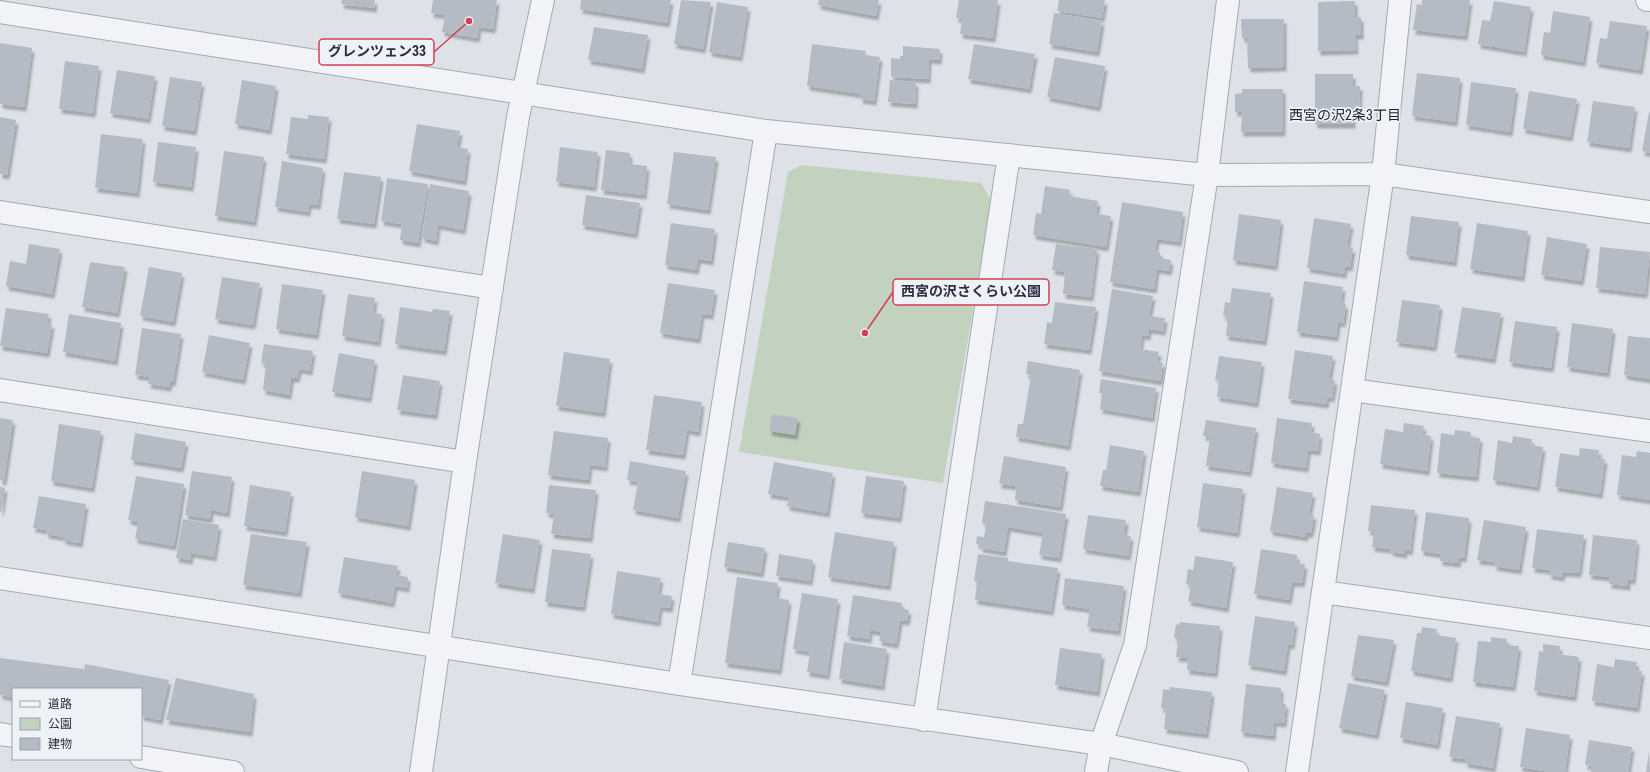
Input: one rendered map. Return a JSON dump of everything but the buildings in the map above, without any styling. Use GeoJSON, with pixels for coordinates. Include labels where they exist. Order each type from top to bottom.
{"type":"FeatureCollection","features":[{"type":"Feature","properties":{"kind":"street"},"geometry":{"type":"LineString","coordinates":[[421,772],[440,647],[465,462],[522,94],[542,0]]}},
{"type":"Feature","properties":{"kind":"street"},"geometry":{"type":"LineString","coordinates":[[1096,772],[1101,744],[1135,645],[1207,175],[1228,0]]}},
{"type":"Feature","properties":{"kind":"street"},"geometry":{"type":"LineString","coordinates":[[1297,772],[1383,174],[1400,0]]}},
{"type":"Feature","properties":{"kind":"street"},"geometry":{"type":"LineString","coordinates":[[0,12],[766,131],[1207,175],[1383,174],[1650,212]]}},
{"type":"Feature","properties":{"kind":"street"},"geometry":{"type":"LineString","coordinates":[[679,684],[766,131]]}},
{"type":"Feature","properties":{"kind":"street"},"geometry":{"type":"LineString","coordinates":[[924,720],[1009,155]]}},
{"type":"Feature","properties":{"kind":"street"},"geometry":{"type":"LineString","coordinates":[[0,212],[492,288]]}},
{"type":"Feature","properties":{"kind":"street"},"geometry":{"type":"LineString","coordinates":[[0,390],[465,462]]}},
{"type":"Feature","properties":{"kind":"street"},"geometry":{"type":"LineString","coordinates":[[1352,390],[1650,431]]}},
{"type":"Feature","properties":{"kind":"street"},"geometry":{"type":"LineString","coordinates":[[0,578],[679,684],[1101,744],[1237,772]]}},
{"type":"Feature","properties":{"kind":"street"},"geometry":{"type":"LineString","coordinates":[[1323,592],[1650,638]]}},
{"type":"Feature","properties":{"kind":"street"},"geometry":{"type":"LineString","coordinates":[[0,734],[12,736]]}},
{"type":"Feature","properties":{"kind":"street"},"geometry":{"type":"LineString","coordinates":[[142,757],[233,772]]}},
{"type":"Feature","properties":{"kind":"green space"},"geometry":{"type":"Polygon","coordinates":[[[802,165],[981,183],[992,201],[943,483],[739,452],[788,172],[802,165]]]}},
{"type":"Feature","properties":{"kind":"place","name":"グレンツェン33"},"geometry":{"type":"Point","coordinates":[469,21]}},
{"type":"Feature","properties":{"kind":"place","name":"西宮の沢さくらい公園"},"geometry":{"type":"Point","coordinates":[865,333]}},
{"type":"Feature","properties":{"kind":"district","name":"西宮の沢2条3丁目"},"geometry":{"type":"Point","coordinates":[1345,115]}}]}
